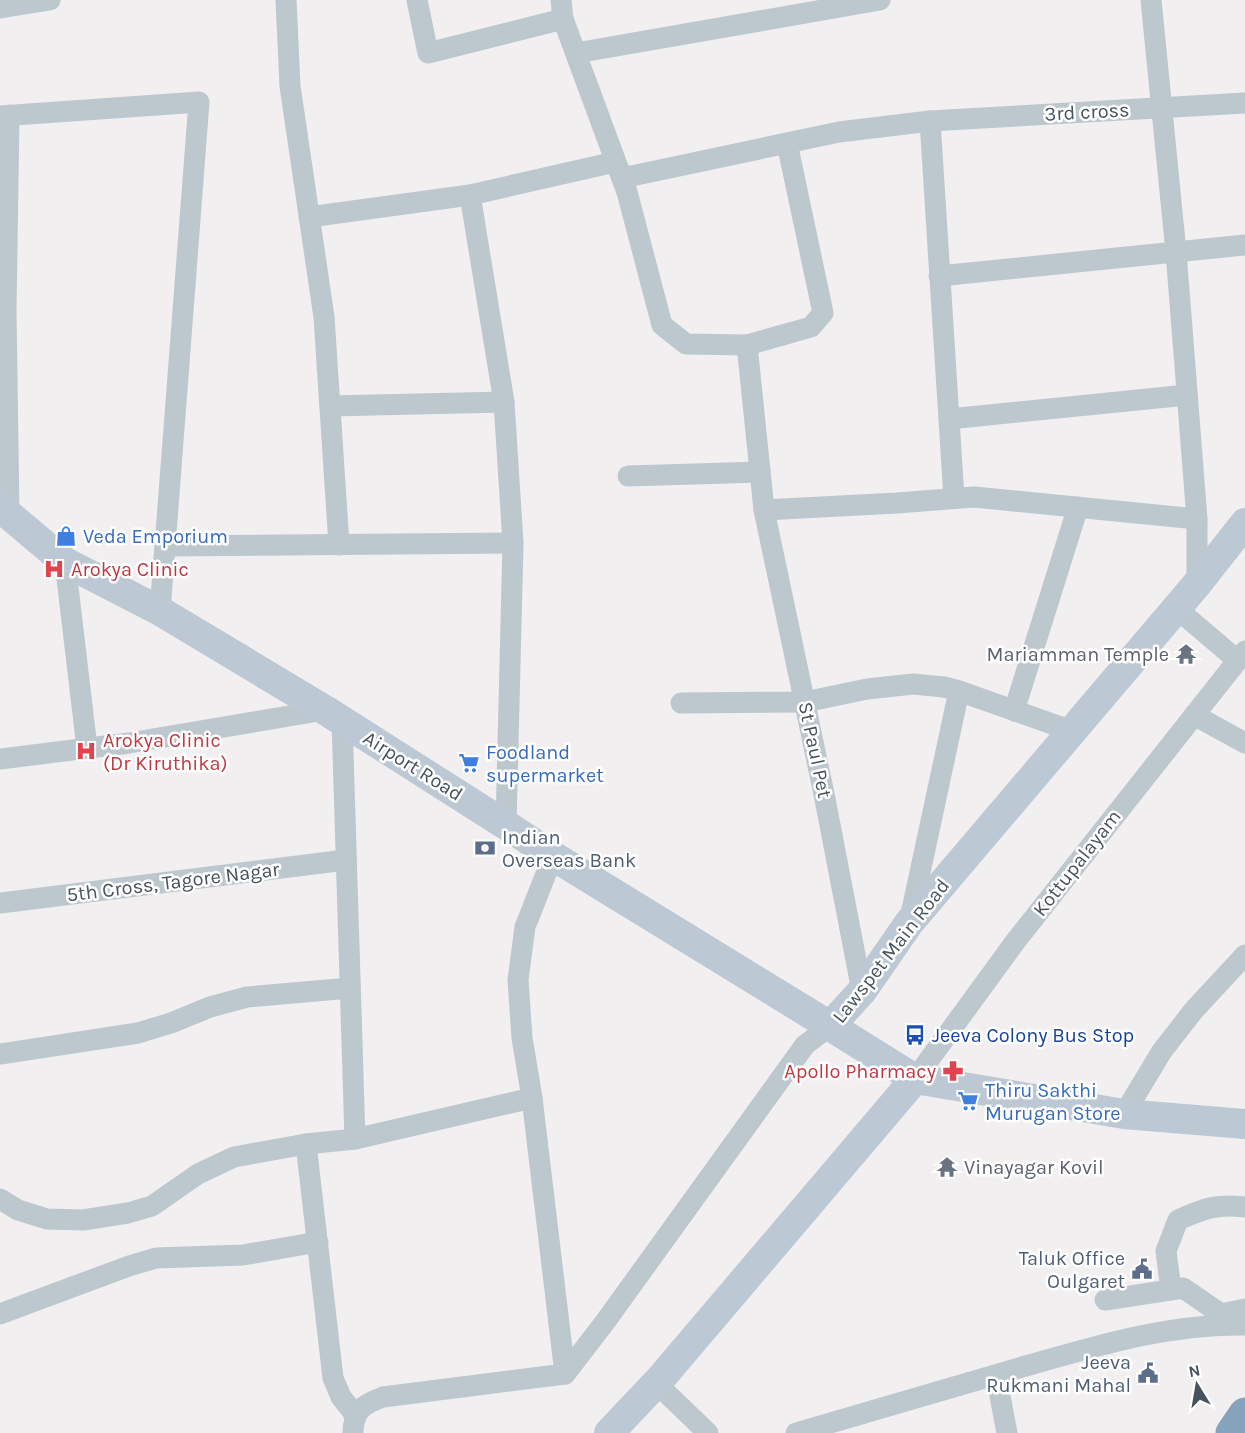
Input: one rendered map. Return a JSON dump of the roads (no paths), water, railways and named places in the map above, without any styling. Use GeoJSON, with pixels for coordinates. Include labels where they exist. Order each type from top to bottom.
{"type":"FeatureCollection","features":[{"type":"Feature","properties":{"kind":"highway"},"geometry":{"type":"LineString","coordinates":[[1232,1433],[1245,1414]]}},
{"type":"Feature","properties":{"kind":"street"},"geometry":{"type":"LineString","coordinates":[[0,8],[50,0]]}},
{"type":"Feature","properties":{"kind":"street"},"geometry":{"type":"LineString","coordinates":[[286,0],[290,86],[324,317],[339,545]]}},
{"type":"Feature","properties":{"kind":"street"},"geometry":{"type":"LineString","coordinates":[[417,0],[428,53],[562,10],[627,192],[662,325],[686,344],[747,345],[811,327],[823,313],[787,143]]}},
{"type":"Feature","properties":{"kind":"street"},"geometry":{"type":"LineString","coordinates":[[576,53],[880,0]]}},
{"type":"Feature","properties":{"kind":"street"},"geometry":{"type":"LineString","coordinates":[[1151,0],[1176,252],[1197,519],[1197,584]]}},
{"type":"Feature","properties":{"kind":"street"},"geometry":{"type":"LineString","coordinates":[[4,509],[5,115],[199,102],[160,611]]}},
{"type":"Feature","properties":{"kind":"street","name":"3rd cross"},"geometry":{"type":"LineString","coordinates":[[309,216],[470,195],[787,143],[839,132],[930,121],[1245,104]]}},
{"type":"Feature","properties":{"kind":"street"},"geometry":{"type":"LineString","coordinates":[[930,121],[954,498]]}},
{"type":"Feature","properties":{"kind":"street"},"geometry":{"type":"LineString","coordinates":[[470,195],[504,402],[513,543],[506,825]]}},
{"type":"Feature","properties":{"kind":"street"},"geometry":{"type":"LineString","coordinates":[[939,276],[1245,245]]}},
{"type":"Feature","properties":{"kind":"street","name":"St Paul Pet"},"geometry":{"type":"LineString","coordinates":[[747,345],[764,510],[805,702],[862,991]]}},
{"type":"Feature","properties":{"kind":"street"},"geometry":{"type":"LineString","coordinates":[[949,419],[1187,395]]}},
{"type":"Feature","properties":{"kind":"street"},"geometry":{"type":"LineString","coordinates":[[330,406],[504,402]]}},
{"type":"Feature","properties":{"kind":"street"},"geometry":{"type":"LineString","coordinates":[[628,476],[760,472]]}},
{"type":"Feature","properties":{"kind":"street"},"geometry":{"type":"LineString","coordinates":[[764,510],[974,497],[1197,519]]}},
{"type":"Feature","properties":{"kind":"street"},"geometry":{"type":"LineString","coordinates":[[1014,711],[1078,507]]}},
{"type":"Feature","properties":{"kind":"street","name":"Airport Road"},"geometry":{"type":"LineString","coordinates":[[4,509],[65,562],[160,611],[334,716],[553,856],[830,1026]]}},
{"type":"Feature","properties":{"kind":"street","name":"Lawspet Main Road"},"geometry":{"type":"LineString","coordinates":[[915,1079],[830,1026],[862,991],[909,923],[1197,584],[1245,524]]}},
{"type":"Feature","properties":{"kind":"street"},"geometry":{"type":"LineString","coordinates":[[165,546],[513,543]]}},
{"type":"Feature","properties":{"kind":"street"},"geometry":{"type":"LineString","coordinates":[[65,562],[87,748]]}},
{"type":"Feature","properties":{"kind":"street"},"geometry":{"type":"LineString","coordinates":[[1176,608],[1241,656]]}},
{"type":"Feature","properties":{"kind":"street","name":"Kottupalayam"},"geometry":{"type":"LineString","coordinates":[[915,1079],[1015,942],[1241,656]]}},
{"type":"Feature","properties":{"kind":"street"},"geometry":{"type":"LineString","coordinates":[[681,704],[805,702],[867,689],[913,684],[959,691],[1072,731]]}},
{"type":"Feature","properties":{"kind":"street"},"geometry":{"type":"LineString","coordinates":[[909,923],[959,691]]}},
{"type":"Feature","properties":{"kind":"street"},"geometry":{"type":"LineString","coordinates":[[1194,715],[1245,742]]}},
{"type":"Feature","properties":{"kind":"street"},"geometry":{"type":"LineString","coordinates":[[0,759],[334,716],[346,860],[355,1139]]}},
{"type":"Feature","properties":{"kind":"street"},"geometry":{"type":"LineString","coordinates":[[553,856],[525,927],[518,980],[522,1038],[532,1098],[566,1374]]}},
{"type":"Feature","properties":{"kind":"street","name":"5th Cross, Tagore Nagar"},"geometry":{"type":"LineString","coordinates":[[0,903],[346,860]]}},
{"type":"Feature","properties":{"kind":"street"},"geometry":{"type":"LineString","coordinates":[[1124,1114],[1162,1051],[1194,1010],[1245,955]]}},
{"type":"Feature","properties":{"kind":"street"},"geometry":{"type":"LineString","coordinates":[[0,1054],[138,1033],[171,1023],[210,1007],[246,997],[350,988]]}},
{"type":"Feature","properties":{"kind":"street"},"geometry":{"type":"LineString","coordinates":[[354,1425],[365,1404],[383,1397],[566,1374],[805,1045],[830,1026]]}},
{"type":"Feature","properties":{"kind":"street"},"geometry":{"type":"LineString","coordinates":[[609,1433],[656,1383],[915,1079],[1124,1114],[1245,1124]]}},
{"type":"Feature","properties":{"kind":"street"},"geometry":{"type":"LineString","coordinates":[[0,1198],[18,1210],[47,1219],[83,1220],[128,1213],[152,1206],[198,1174],[234,1157],[306,1144],[355,1139],[532,1098]]}},
{"type":"Feature","properties":{"kind":"street"},"geometry":{"type":"LineString","coordinates":[[306,1144],[333,1378],[354,1425]]}},
{"type":"Feature","properties":{"kind":"street"},"geometry":{"type":"LineString","coordinates":[[1171,1290],[1166,1251],[1178,1220],[1200,1210],[1224,1205],[1245,1207]]}},
{"type":"Feature","properties":{"kind":"street"},"geometry":{"type":"LineString","coordinates":[[0,1314],[156,1258],[243,1255],[318,1242]]}},
{"type":"Feature","properties":{"kind":"street"},"geometry":{"type":"LineString","coordinates":[[1105,1300],[1183,1288],[1221,1314],[1245,1309]]}},
{"type":"Feature","properties":{"kind":"street"},"geometry":{"type":"LineString","coordinates":[[796,1433],[852,1425],[996,1375],[1134,1338],[1195,1327],[1245,1324]]}},
{"type":"Feature","properties":{"kind":"street"},"geometry":{"type":"LineString","coordinates":[[996,1375],[1007,1433]]}},
{"type":"Feature","properties":{"kind":"street"},"geometry":{"type":"LineString","coordinates":[[656,1383],[708,1433]]}},
{"type":"Feature","properties":{"kind":"place","name":"Veda Emporium"},"geometry":{"type":"Point","coordinates":[66,536]}},
{"type":"Feature","properties":{"kind":"place","name":"Arokya Clinic"},"geometry":{"type":"Point","coordinates":[54,569]}},
{"type":"Feature","properties":{"kind":"place","name":"Mariamman Temple"},"geometry":{"type":"Point","coordinates":[1186,654]}},
{"type":"Feature","properties":{"kind":"place","name":"Arokya Clinic (Dr Kiruthika)"},"geometry":{"type":"Point","coordinates":[86,751]}},
{"type":"Feature","properties":{"kind":"place","name":"Foodland supermarket"},"geometry":{"type":"Point","coordinates":[469,763]}},
{"type":"Feature","properties":{"kind":"place","name":"Indian Overseas Bank"},"geometry":{"type":"Point","coordinates":[485,848]}},
{"type":"Feature","properties":{"kind":"place","name":"Jeeva Colony Bus Stop"},"geometry":{"type":"Point","coordinates":[915,1035]}},
{"type":"Feature","properties":{"kind":"place","name":"Apollo Pharmacy"},"geometry":{"type":"Point","coordinates":[953,1071]}},
{"type":"Feature","properties":{"kind":"place","name":"Thiru Sakthi Murugan Store"},"geometry":{"type":"Point","coordinates":[968,1101]}},
{"type":"Feature","properties":{"kind":"place","name":"Vinayagar Kovil"},"geometry":{"type":"Point","coordinates":[947,1167]}},
{"type":"Feature","properties":{"kind":"place","name":"Taluk Office Oulgaret"},"geometry":{"type":"Point","coordinates":[1142,1269]}},
{"type":"Feature","properties":{"kind":"place","name":"Jeeva Rukmani Mahal"},"geometry":{"type":"Point","coordinates":[1148,1373]}}]}
